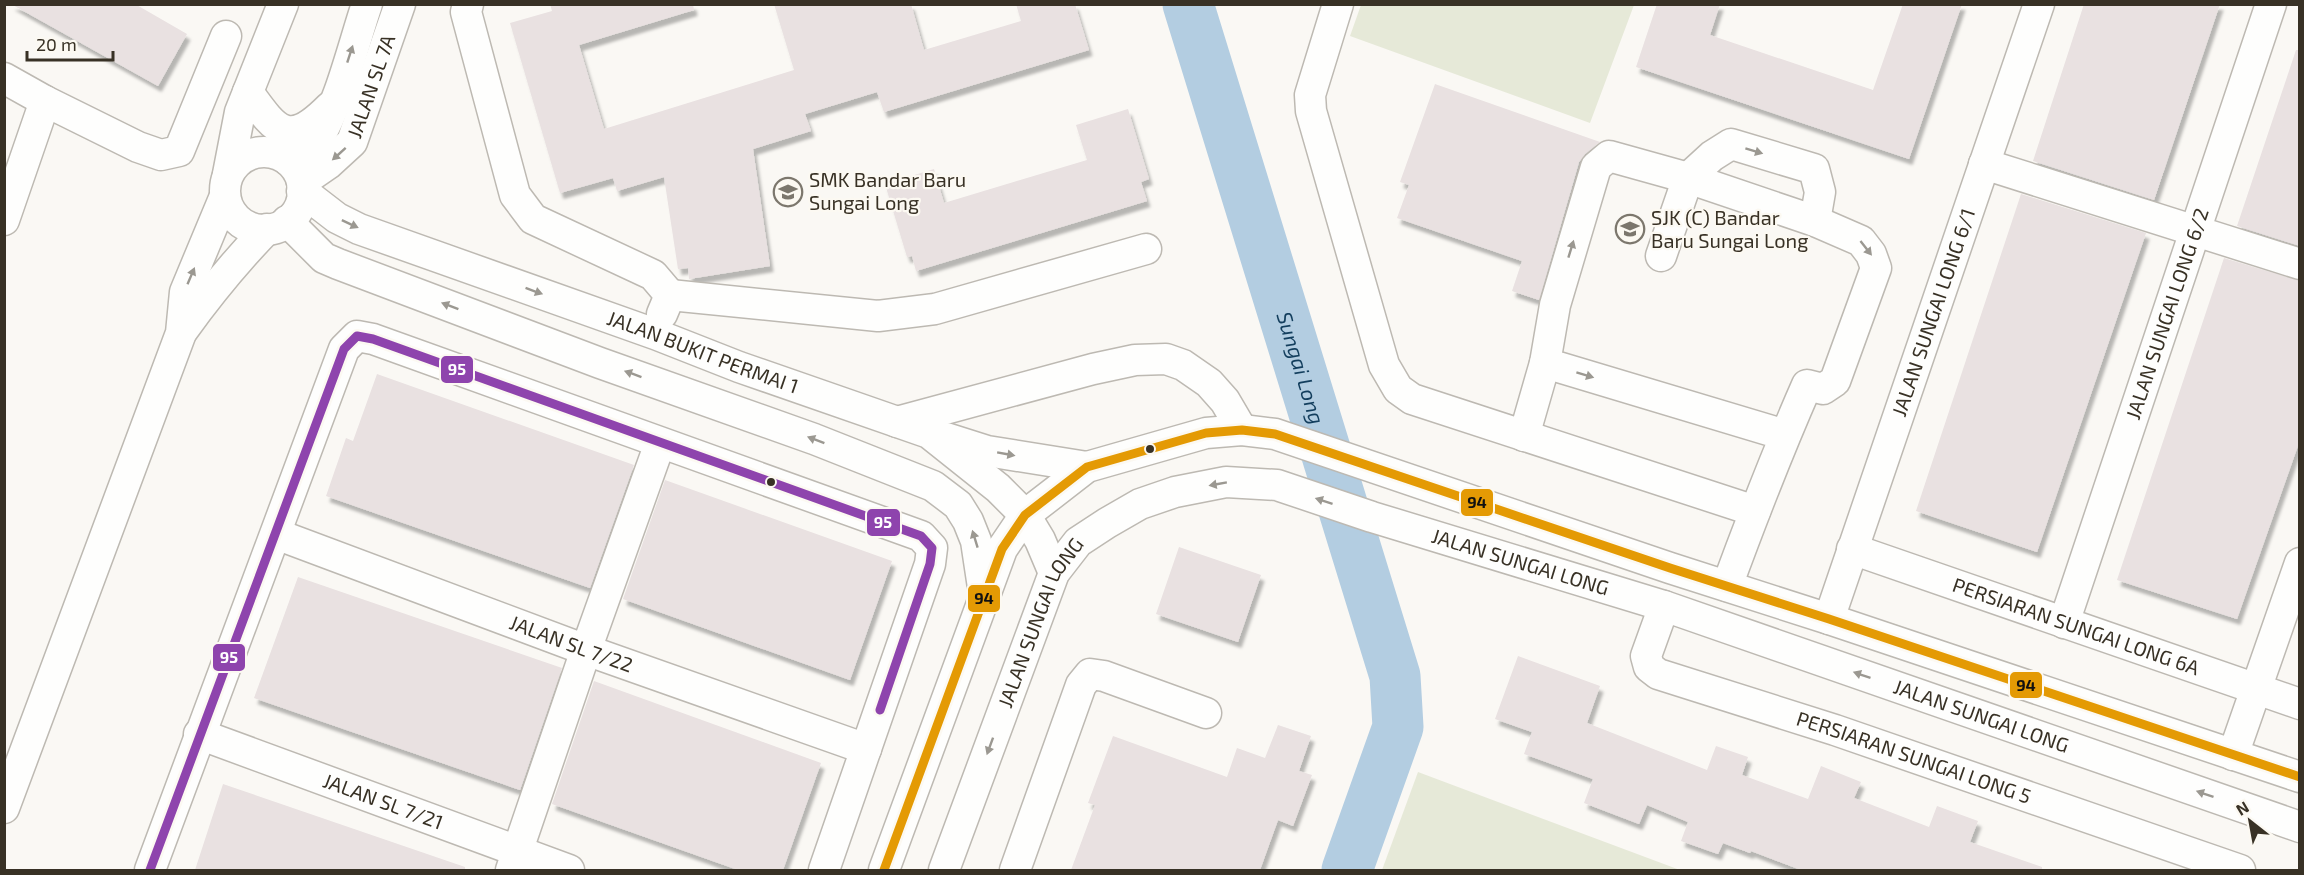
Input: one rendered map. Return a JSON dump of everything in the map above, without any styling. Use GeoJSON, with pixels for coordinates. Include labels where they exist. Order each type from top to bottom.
{"type":"FeatureCollection","features":[{"type":"Feature","properties":{"kind":"street"},"geometry":{"type":"LineString","coordinates":[[283,4],[244,102],[226,185],[228,208],[244,225],[255,229],[277,225],[324,258],[338,264],[600,363],[814,439],[933,486],[958,506],[968,521],[976,541],[984,597]]}},
{"type":"Feature","properties":{"kind":"street","name":"JALAN SL 7A"},"geometry":{"type":"LineString","coordinates":[[289,172],[317,141],[334,103],[367,4]]}},
{"type":"Feature","properties":{"kind":"street","name":"JALAN SL 7A"},"geometry":{"type":"LineString","coordinates":[[289,172],[328,164],[352,142],[400,4]]}},
{"type":"Feature","properties":{"kind":"street"},"geometry":{"type":"LineString","coordinates":[[468,4],[466,12],[515,195],[533,219],[653,275],[670,295],[878,316],[935,309],[1146,249]]}},
{"type":"Feature","properties":{"kind":"street","name":"JALAN SUNGAI LONG 6/1"},"geometry":{"type":"LineString","coordinates":[[1829,619],[2039,4]]}},
{"type":"Feature","properties":{"kind":"street","name":"JALAN SUNGAI LONG 6/2"},"geometry":{"type":"LineString","coordinates":[[2064,623],[2271,4]]}},
{"type":"Feature","properties":{"kind":"street"},"geometry":{"type":"LineString","coordinates":[[1336,5],[1311,95],[1311,111],[1384,366],[1398,389],[1412,399],[1755,511]]}},
{"type":"Feature","properties":{"kind":"street"},"geometry":{"type":"LineString","coordinates":[[4,78],[138,147],[161,155],[179,151],[226,36]]}},
{"type":"Feature","properties":{"kind":"street"},"geometry":{"type":"LineString","coordinates":[[4,220],[45,101]]}},
{"type":"Feature","properties":{"kind":"street"},"geometry":{"type":"LineString","coordinates":[[244,102],[274,125],[297,131],[307,128],[334,103]]}},
{"type":"Feature","properties":{"kind":"street"},"geometry":{"type":"LineString","coordinates":[[4,808],[181,333],[210,292],[239,258],[277,225],[296,213],[301,203],[289,172],[244,102]]}},
{"type":"Feature","properties":{"kind":"street"},"geometry":{"type":"LineString","coordinates":[[1661,256],[1688,178],[1712,156],[1731,144],[1814,169],[1821,192],[1815,221]]}},
{"type":"Feature","properties":{"kind":"street"},"geometry":{"type":"LineString","coordinates":[[181,333],[185,292],[233,167],[247,155],[289,172]]}},
{"type":"Feature","properties":{"kind":"street"},"geometry":{"type":"LineString","coordinates":[[1524,436],[1545,363],[1555,305],[1596,167],[1610,156],[1688,178],[1815,221],[1861,241],[1871,254],[1876,268],[1835,381],[1823,389],[1807,385],[1785,435],[1727,586]]}},
{"type":"Feature","properties":{"kind":"street"},"geometry":{"type":"LineString","coordinates":[[1984,164],[2300,264]]}},
{"type":"Feature","properties":{"kind":"street","name":"JALAN BUKIT PERMAI 1"},"geometry":{"type":"LineString","coordinates":[[289,172],[337,218],[359,228],[655,334],[740,367],[929,433],[998,488],[1025,515],[1040,540],[1054,573]]}},
{"type":"Feature","properties":{"kind":"street"},"geometry":{"type":"LineString","coordinates":[[655,334],[670,295]]}},
{"type":"Feature","properties":{"kind":"street"},"geometry":{"type":"LineString","coordinates":[[150,870],[344,349],[357,336],[373,339],[921,536],[932,548],[930,564],[824,870]]}},
{"type":"Feature","properties":{"kind":"street"},"geometry":{"type":"LineString","coordinates":[[897,422],[1093,369],[1135,360],[1166,359],[1183,365],[1209,383],[1225,401],[1242,430]]}},
{"type":"Feature","properties":{"kind":"street"},"geometry":{"type":"LineString","coordinates":[[1545,363],[1785,435]]}},
{"type":"Feature","properties":{"kind":"street","name":"JALAN SUNGAI LONG"},"geometry":{"type":"LineString","coordinates":[[884,870],[1002,549],[1025,515],[1087,467],[1206,433],[1242,430],[1275,434],[1373,466],[1670,568],[2300,777]]}},
{"type":"Feature","properties":{"kind":"street"},"geometry":{"type":"LineString","coordinates":[[929,433],[987,451],[1087,467]]}},
{"type":"Feature","properties":{"kind":"street"},"geometry":{"type":"LineString","coordinates":[[514,861],[660,443]]}},
{"type":"Feature","properties":{"kind":"street","name":"JALAN SUNGAI LONG"},"geometry":{"type":"LineString","coordinates":[[944,870],[1054,573],[1078,542],[1107,522],[1140,504],[1175,492],[1226,482],[1277,485],[1372,517],[1664,606],[2300,827]]}},
{"type":"Feature","properties":{"kind":"street","name":"JALAN SL 7/22"},"geometry":{"type":"LineString","coordinates":[[276,534],[586,650],[866,749]]}},
{"type":"Feature","properties":{"kind":"street","name":"PERSIARAN SUNGAI LONG 6A"},"geometry":{"type":"LineString","coordinates":[[1852,549],[2300,704]]}},
{"type":"Feature","properties":{"kind":"street"},"geometry":{"type":"LineString","coordinates":[[2233,755],[2300,563]]}},
{"type":"Feature","properties":{"kind":"street","name":"PERSIARAN SUNGAI LONG 5"},"geometry":{"type":"LineString","coordinates":[[1664,606],[1646,656],[1649,667],[1658,674],[1835,730],[2240,870]]}},
{"type":"Feature","properties":{"kind":"street"},"geometry":{"type":"LineString","coordinates":[[1016,870],[1081,685],[1090,674],[1104,676],[1206,713]]}},
{"type":"Feature","properties":{"kind":"street","name":"JALAN SL 7/21"},"geometry":{"type":"LineString","coordinates":[[199,735],[514,861],[569,870]]}},
{"type":"Feature","properties":{"kind":"green space"},"geometry":{"type":"Polygon","coordinates":[[[1361,4],[1634,5],[1590,123],[1350,36],[1361,4]]]}},
{"type":"Feature","properties":{"kind":"green space"},"geometry":{"type":"Polygon","coordinates":[[[1418,772],[1680,870],[1382,870],[1418,772]]]}},
{"type":"Feature","properties":{"kind":"building"},"geometry":{"type":"Polygon","coordinates":[[[11,4],[135,4],[187,34],[158,86],[11,4]]]}},
{"type":"Feature","properties":{"kind":"building"},"geometry":{"type":"Polygon","coordinates":[[[550,4],[693,4],[694,10],[579,45],[604,129],[794,70],[774,4],[911,4],[924,50],[1021,21],[1016,4],[1075,4],[1089,50],[884,112],[877,92],[805,114],[811,131],[753,149],[770,266],[689,279],[688,268],[678,269],[664,177],[617,191],[613,178],[560,193],[510,23],[552,11],[550,4]]]}},
{"type":"Feature","properties":{"kind":"building"},"geometry":{"type":"Polygon","coordinates":[[[1657,4],[1720,4],[1710,35],[1873,90],[1903,4],[1962,4],[1909,159],[1636,67],[1657,4]]]}},
{"type":"Feature","properties":{"kind":"building"},"geometry":{"type":"Polygon","coordinates":[[[2084,4],[2220,4],[2154,200],[2033,161],[2084,4]]]}},
{"type":"Feature","properties":{"kind":"building"},"geometry":{"type":"Polygon","coordinates":[[[2296,50],[2300,50],[2300,246],[2237,226],[2296,50]]]}},
{"type":"Feature","properties":{"kind":"building"},"geometry":{"type":"Polygon","coordinates":[[[1435,84],[1600,142],[1579,162],[1539,300],[1512,291],[1522,261],[1397,218],[1409,185],[1400,182],[1435,84]]]}},
{"type":"Feature","properties":{"kind":"building"},"geometry":{"type":"Polygon","coordinates":[[[1128,109],[1149,179],[1141,182],[1147,201],[916,271],[912,256],[907,257],[885,184],[934,169],[944,203],[1087,160],[1076,125],[1128,109]]]}},
{"type":"Feature","properties":{"kind":"building"},"geometry":{"type":"Polygon","coordinates":[[[2021,194],[2146,233],[2037,552],[1916,511],[2021,194]]]}},
{"type":"Feature","properties":{"kind":"building"},"geometry":{"type":"Polygon","coordinates":[[[2224,258],[2300,281],[2300,440],[2237,619],[2117,580],[2224,258]]]}},
{"type":"Feature","properties":{"kind":"building"},"geometry":{"type":"Polygon","coordinates":[[[377,374],[634,465],[590,588],[326,496],[346,438],[353,441],[377,374]]]}},
{"type":"Feature","properties":{"kind":"building"},"geometry":{"type":"Polygon","coordinates":[[[665,480],[892,561],[850,680],[623,599],[665,480]]]}},
{"type":"Feature","properties":{"kind":"building"},"geometry":{"type":"Polygon","coordinates":[[[1179,547],[1261,575],[1238,642],[1156,614],[1179,547]]]}},
{"type":"Feature","properties":{"kind":"building"},"geometry":{"type":"Polygon","coordinates":[[[298,577],[562,668],[520,790],[254,698],[298,577]]]}},
{"type":"Feature","properties":{"kind":"building"},"geometry":{"type":"Polygon","coordinates":[[[1518,656],[1600,686],[1587,723],[1707,770],[1716,746],[1748,757],[1742,775],[1808,799],[1821,766],[1861,782],[1854,798],[1929,827],[1937,806],[1978,821],[1970,842],[2042,867],[2042,870],[1801,870],[1723,843],[1718,854],[1681,841],[1688,822],[1647,805],[1639,824],[1584,803],[1593,779],[1524,754],[1532,732],[1495,719],[1518,656]]]}},
{"type":"Feature","properties":{"kind":"building"},"geometry":{"type":"Polygon","coordinates":[[[594,681],[821,763],[783,870],[738,870],[552,804],[594,681]]]}},
{"type":"Feature","properties":{"kind":"building"},"geometry":{"type":"Polygon","coordinates":[[[1278,725],[1311,736],[1299,771],[1312,775],[1293,826],[1278,820],[1260,870],[1071,870],[1095,805],[1088,803],[1113,736],[1227,777],[1237,748],[1265,758],[1278,725]]]}},
{"type":"Feature","properties":{"kind":"building"},"geometry":{"type":"Polygon","coordinates":[[[223,784],[465,867],[465,870],[195,870],[223,784]]]}},
{"type":"Feature","properties":{"kind":"waterway","name":"Sungai Long"},"geometry":{"type":"LineString","coordinates":[[1188,4],[1395,676],[1398,727],[1347,870]]}},
{"type":"Feature","properties":{"kind":"transit line","name":"95"},"geometry":{"type":"LineString","coordinates":[[150,870],[344,349],[357,336],[373,339],[921,536],[932,548],[930,564],[880,710]]}},
{"type":"Feature","properties":{"kind":"transit line","name":"94"},"geometry":{"type":"LineString","coordinates":[[884,870],[1002,549],[1025,515],[1087,467],[1206,433],[1242,430],[1275,434],[2300,777]]}},
{"type":"Feature","properties":{"kind":"place","name":"SMK Bandar Baru Sungai Long"},"geometry":{"type":"Point","coordinates":[788,192]}},
{"type":"Feature","properties":{"kind":"place","name":"SJK (C) Bandar Baru Sungai Long"},"geometry":{"type":"Point","coordinates":[1630,229]}}]}
